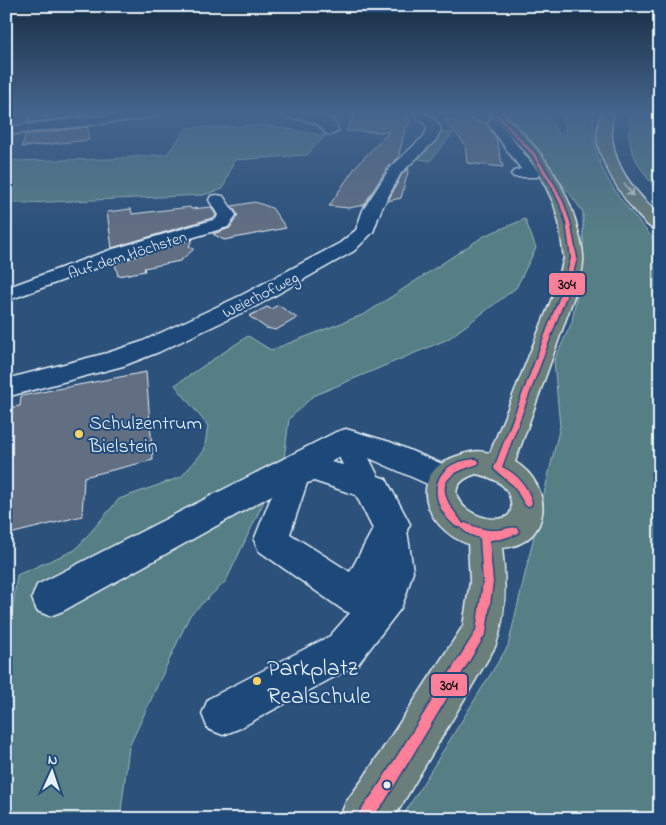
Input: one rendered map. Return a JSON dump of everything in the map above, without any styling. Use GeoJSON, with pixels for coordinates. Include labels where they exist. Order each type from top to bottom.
{"type":"FeatureCollection","features":[{"type":"Feature","properties":{"kind":"main road"},"geometry":{"type":"LineString","coordinates":[[498,468],[516,425],[574,263],[570,231],[560,196],[548,174],[529,152]]}},
{"type":"Feature","properties":{"kind":"main road"},"geometry":{"type":"LineString","coordinates":[[607,152],[614,167],[632,196],[660,227]]}},
{"type":"Feature","properties":{"kind":"main road"},"geometry":{"type":"LineString","coordinates":[[476,462],[498,468],[516,479],[524,490],[528,502],[528,514],[522,524],[512,532],[499,536],[484,536],[456,522],[446,512],[441,500],[440,488],[443,478],[451,469],[463,464],[476,462]]}},
{"type":"Feature","properties":{"kind":"main road"},"geometry":{"type":"LineString","coordinates":[[363,819],[380,796],[481,633],[488,582],[484,536]]}},
{"type":"Feature","properties":{"kind":"street","name":"Weierhofweg"},"geometry":{"type":"LineString","coordinates":[[6,388],[114,360],[150,347],[250,300],[348,247],[364,232],[372,210],[396,171],[414,152]]}},
{"type":"Feature","properties":{"kind":"street"},"geometry":{"type":"LineString","coordinates":[[515,152],[532,174],[519,174]]}},
{"type":"Feature","properties":{"kind":"street","name":"Auf dem Höchsten"},"geometry":{"type":"LineString","coordinates":[[6,295],[117,254],[222,223],[227,215],[217,200]]}},
{"type":"Feature","properties":{"kind":"street"},"geometry":{"type":"LineString","coordinates":[[50,598],[346,440],[380,450],[443,478]]}},
{"type":"Feature","properties":{"kind":"street"},"geometry":{"type":"LineString","coordinates":[[346,440],[367,486]]}},
{"type":"Feature","properties":{"kind":"street"},"geometry":{"type":"LineString","coordinates":[[314,469],[375,488],[393,524],[390,530],[356,597],[271,540],[295,475],[314,469]]}},
{"type":"Feature","properties":{"kind":"street"},"geometry":{"type":"LineString","coordinates":[[223,714],[344,650],[388,595],[394,571],[390,530]]}},
{"type":"Feature","properties":{"kind":"green space"},"geometry":{"type":"Polygon","coordinates":[[[169,152],[310,152],[307,155],[234,160],[223,189],[203,195],[6,204],[6,161],[111,159],[167,154],[169,152]]]}},
{"type":"Feature","properties":{"kind":"green space"},"geometry":{"type":"Polygon","coordinates":[[[438,152],[430,161],[415,158],[416,153],[438,152]]]}},
{"type":"Feature","properties":{"kind":"green space"},"geometry":{"type":"Polygon","coordinates":[[[536,152],[596,152],[611,185],[660,246],[660,819],[401,819],[508,646],[560,426],[554,361],[572,322],[583,258],[583,212],[547,163],[536,152]]]}},
{"type":"Feature","properties":{"kind":"green space"},"geometry":{"type":"Polygon","coordinates":[[[633,152],[660,152],[660,193],[646,175],[633,152]]]}},
{"type":"Feature","properties":{"kind":"green space"},"geometry":{"type":"Polygon","coordinates":[[[525,219],[536,248],[516,288],[448,339],[313,396],[289,419],[284,459],[226,581],[190,615],[129,747],[120,819],[6,819],[6,658],[17,575],[75,550],[119,499],[181,477],[204,451],[208,426],[175,385],[248,336],[271,350],[365,314],[484,236],[525,219]]]}},
{"type":"Feature","properties":{"kind":"building"},"geometry":{"type":"Polygon","coordinates":[[[370,152],[400,152],[398,158],[388,167],[364,205],[349,208],[329,206],[356,166],[370,152]]]}},
{"type":"Feature","properties":{"kind":"building"},"geometry":{"type":"Polygon","coordinates":[[[466,152],[499,152],[503,167],[467,163],[466,152]]]}},
{"type":"Feature","properties":{"kind":"building"},"geometry":{"type":"Polygon","coordinates":[[[409,168],[401,198],[388,201],[402,174],[409,168]]]}},
{"type":"Feature","properties":{"kind":"building"},"geometry":{"type":"Polygon","coordinates":[[[255,202],[272,208],[286,228],[224,240],[213,234],[230,228],[238,215],[232,206],[255,202]]]}},
{"type":"Feature","properties":{"kind":"building"},"geometry":{"type":"Polygon","coordinates":[[[190,207],[191,209],[211,207],[216,215],[215,217],[112,248],[107,212],[131,209],[132,214],[190,207]]]}},
{"type":"Feature","properties":{"kind":"building"},"geometry":{"type":"Polygon","coordinates":[[[193,239],[189,246],[194,249],[180,261],[144,268],[145,271],[118,276],[115,263],[193,239]]]}},
{"type":"Feature","properties":{"kind":"building"},"geometry":{"type":"Polygon","coordinates":[[[278,305],[297,318],[276,330],[266,328],[249,316],[267,307],[271,309],[278,305]]]}},
{"type":"Feature","properties":{"kind":"building","name":"Schulzentrum Bielstein"},"geometry":{"type":"Polygon","coordinates":[[[146,372],[153,460],[84,477],[82,516],[6,535],[6,408],[20,406],[21,396],[146,372]]]}},
{"type":"Feature","properties":{"kind":"transit line","name":"304"},"geometry":{"type":"LineString","coordinates":[[498,468],[566,288],[574,258],[568,222],[562,204],[554,187],[532,152]]}},
{"type":"Feature","properties":{"kind":"transit line","name":"304"},"geometry":{"type":"LineString","coordinates":[[459,524],[449,515],[443,505],[441,486],[445,477],[452,469],[462,464],[475,462]]}},
{"type":"Feature","properties":{"kind":"transit line","name":"304"},"geometry":{"type":"LineString","coordinates":[[459,524],[445,505],[441,490],[442,483],[445,476],[452,470],[475,462]]}},
{"type":"Feature","properties":{"kind":"transit line","name":"304"},"geometry":{"type":"LineString","coordinates":[[501,470],[518,483],[524,491],[528,502]]}},
{"type":"Feature","properties":{"kind":"transit line","name":"304"},"geometry":{"type":"LineString","coordinates":[[501,470],[517,484],[528,502]]}},
{"type":"Feature","properties":{"kind":"transit line","name":"304"},"geometry":{"type":"LineString","coordinates":[[465,527],[489,534],[514,531]]}},
{"type":"Feature","properties":{"kind":"transit line","name":"304"},"geometry":{"type":"LineString","coordinates":[[465,527],[489,536],[508,534],[514,531]]}},
{"type":"Feature","properties":{"kind":"transit line","name":"304"},"geometry":{"type":"LineString","coordinates":[[363,819],[380,796],[481,633],[488,582],[484,535]]}},
{"type":"Feature","properties":{"kind":"place","name":"Schulzentrum Bielstein"},"geometry":{"type":"Point","coordinates":[79,434]}},
{"type":"Feature","properties":{"kind":"place","name":"Parkplatz Realschule"},"geometry":{"type":"Point","coordinates":[257,681]}}]}
